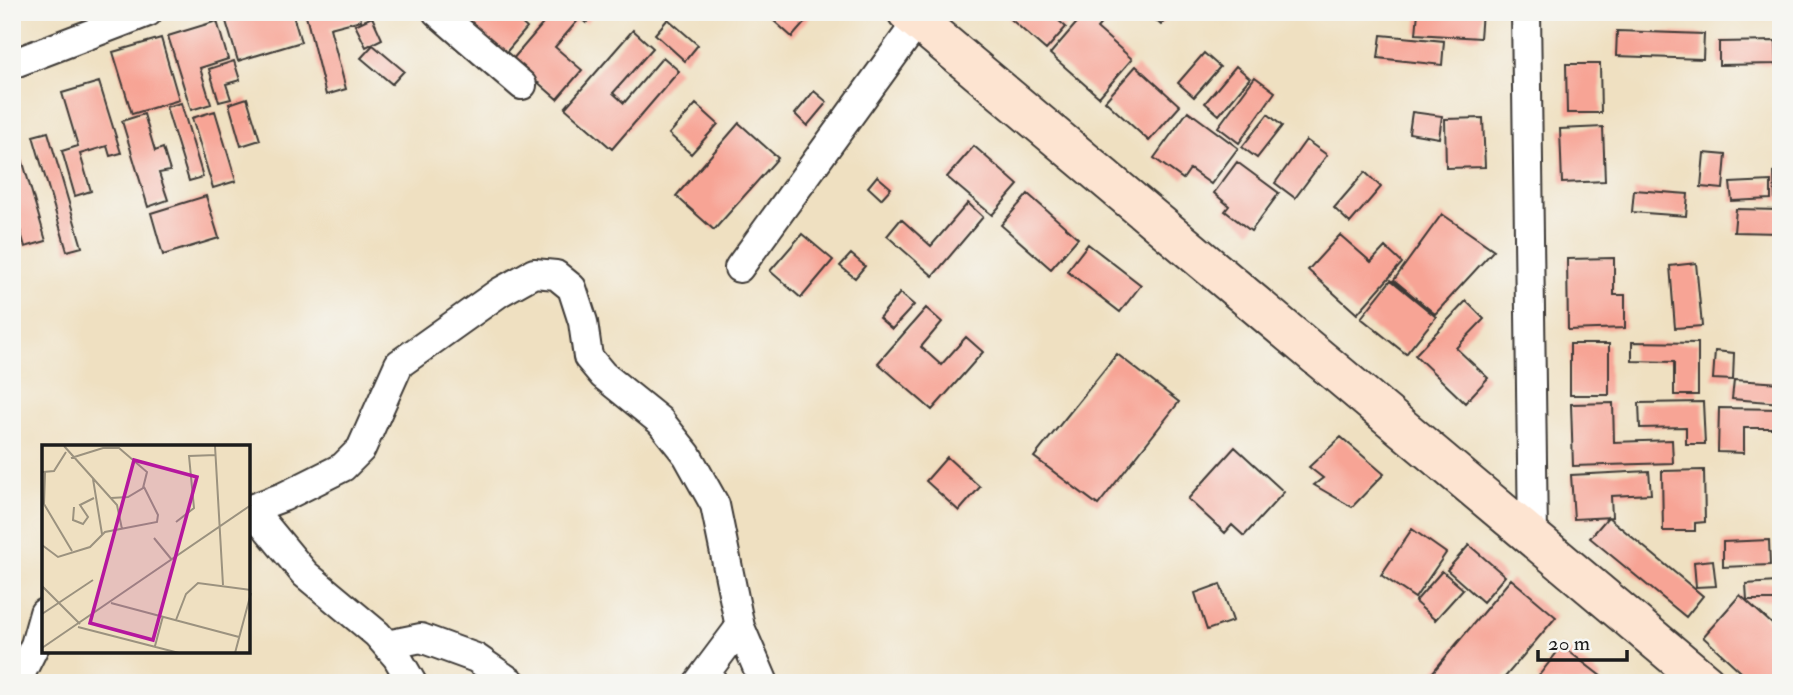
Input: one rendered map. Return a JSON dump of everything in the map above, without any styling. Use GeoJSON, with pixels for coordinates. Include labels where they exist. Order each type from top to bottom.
{"type":"FeatureCollection","features":[{"type":"Feature","properties":{"kind":"street"},"geometry":{"type":"LineString","coordinates":[[12,64],[148,12]]}},
{"type":"Feature","properties":{"kind":"street"},"geometry":{"type":"LineString","coordinates":[[437,12],[522,85]]}},
{"type":"Feature","properties":{"kind":"street"},"geometry":{"type":"LineString","coordinates":[[1526,12],[1533,537]]}},
{"type":"Feature","properties":{"kind":"street"},"geometry":{"type":"LineString","coordinates":[[739,268],[913,17],[1706,683]]}},
{"type":"Feature","properties":{"kind":"street"},"geometry":{"type":"LineString","coordinates":[[250,511],[343,467],[361,449],[399,364],[444,335],[500,292],[534,273],[556,275],[572,288],[583,322],[588,357],[604,375],[660,421],[687,455],[715,505],[740,627],[764,683]]}},
{"type":"Feature","properties":{"kind":"street"},"geometry":{"type":"LineString","coordinates":[[250,513],[262,522],[305,573],[387,645],[412,683]]}},
{"type":"Feature","properties":{"kind":"street"},"geometry":{"type":"LineString","coordinates":[[16,683],[35,645],[42,619]]}},
{"type":"Feature","properties":{"kind":"street"},"geometry":{"type":"LineString","coordinates":[[698,683],[740,627]]}},
{"type":"Feature","properties":{"kind":"street"},"geometry":{"type":"LineString","coordinates":[[387,645],[421,638],[476,658],[512,683]]}},
{"type":"Feature","properties":{"kind":"building"},"geometry":{"type":"Polygon","coordinates":[[[246,12],[292,12],[301,42],[238,61],[225,18],[246,12]]]}},
{"type":"Feature","properties":{"kind":"building"},"geometry":{"type":"Polygon","coordinates":[[[305,12],[359,12],[361,20],[330,28],[346,89],[326,95],[305,12]]]}},
{"type":"Feature","properties":{"kind":"building"},"geometry":{"type":"Polygon","coordinates":[[[474,12],[509,12],[527,28],[503,56],[465,23],[474,12]]]}},
{"type":"Feature","properties":{"kind":"building"},"geometry":{"type":"Polygon","coordinates":[[[553,12],[596,12],[586,23],[580,18],[555,47],[582,70],[557,99],[512,60],[553,12]]]}},
{"type":"Feature","properties":{"kind":"building"},"geometry":{"type":"Polygon","coordinates":[[[764,12],[814,12],[792,37],[764,12]]]}},
{"type":"Feature","properties":{"kind":"building"},"geometry":{"type":"Polygon","coordinates":[[[1009,12],[1049,12],[1066,27],[1046,50],[1006,15],[1009,12]]]}},
{"type":"Feature","properties":{"kind":"building"},"geometry":{"type":"Polygon","coordinates":[[[1086,12],[1111,12],[1097,28],[1132,59],[1099,97],[1050,54],[1086,12]]]}},
{"type":"Feature","properties":{"kind":"building"},"geometry":{"type":"Polygon","coordinates":[[[1147,12],[1172,12],[1161,25],[1147,12]]]}},
{"type":"Feature","properties":{"kind":"building"},"geometry":{"type":"Polygon","coordinates":[[[1418,12],[1482,12],[1480,38],[1416,34],[1418,12]]]}},
{"type":"Feature","properties":{"kind":"building"},"geometry":{"type":"Polygon","coordinates":[[[372,17],[382,39],[366,47],[355,25],[372,17]]]}},
{"type":"Feature","properties":{"kind":"building"},"geometry":{"type":"Polygon","coordinates":[[[668,19],[698,45],[685,61],[655,34],[668,19]]]}},
{"type":"Feature","properties":{"kind":"building"},"geometry":{"type":"Polygon","coordinates":[[[217,21],[228,59],[200,68],[211,104],[191,110],[168,36],[217,21]]]}},
{"type":"Feature","properties":{"kind":"building"},"geometry":{"type":"Polygon","coordinates":[[[633,30],[653,48],[613,93],[624,103],[663,57],[679,71],[612,149],[565,108],[633,30]]]}},
{"type":"Feature","properties":{"kind":"building"},"geometry":{"type":"Polygon","coordinates":[[[1617,31],[1704,34],[1703,59],[1616,56],[1617,31]]]}},
{"type":"Feature","properties":{"kind":"building"},"geometry":{"type":"Polygon","coordinates":[[[1381,35],[1444,41],[1442,65],[1378,58],[1381,35]]]}},
{"type":"Feature","properties":{"kind":"building"},"geometry":{"type":"Polygon","coordinates":[[[161,38],[179,100],[132,114],[113,52],[161,38]]]}},
{"type":"Feature","properties":{"kind":"building"},"geometry":{"type":"Polygon","coordinates":[[[1776,41],[1777,64],[1719,65],[1719,42],[1776,41]]]}},
{"type":"Feature","properties":{"kind":"building"},"geometry":{"type":"Polygon","coordinates":[[[373,45],[404,71],[392,84],[361,58],[373,45]]]}},
{"type":"Feature","properties":{"kind":"building"},"geometry":{"type":"Polygon","coordinates":[[[1204,53],[1220,67],[1194,97],[1178,83],[1204,53]]]}},
{"type":"Feature","properties":{"kind":"building"},"geometry":{"type":"Polygon","coordinates":[[[234,61],[240,80],[226,84],[231,99],[219,102],[209,69],[234,61]]]}},
{"type":"Feature","properties":{"kind":"building"},"geometry":{"type":"Polygon","coordinates":[[[1566,64],[1600,64],[1601,113],[1567,113],[1566,64]]]}},
{"type":"Feature","properties":{"kind":"building"},"geometry":{"type":"Polygon","coordinates":[[[1136,66],[1180,106],[1149,141],[1105,101],[1136,66]]]}},
{"type":"Feature","properties":{"kind":"building"},"geometry":{"type":"Polygon","coordinates":[[[1236,66],[1250,78],[1219,115],[1205,103],[1236,66]]]}},
{"type":"Feature","properties":{"kind":"building"},"geometry":{"type":"Polygon","coordinates":[[[1255,77],[1275,92],[1239,143],[1218,127],[1255,77]]]}},
{"type":"Feature","properties":{"kind":"building"},"geometry":{"type":"Polygon","coordinates":[[[99,82],[121,153],[110,156],[107,146],[80,154],[91,191],[75,196],[62,151],[78,146],[62,93],[99,82]]]}},
{"type":"Feature","properties":{"kind":"building"},"geometry":{"type":"Polygon","coordinates":[[[814,91],[827,102],[807,126],[795,114],[814,91]]]}},
{"type":"Feature","properties":{"kind":"building"},"geometry":{"type":"Polygon","coordinates":[[[247,98],[260,140],[241,146],[229,104],[247,98]]]}},
{"type":"Feature","properties":{"kind":"building"},"geometry":{"type":"Polygon","coordinates":[[[181,103],[203,177],[189,181],[166,107],[181,103]]]}},
{"type":"Feature","properties":{"kind":"building"},"geometry":{"type":"Polygon","coordinates":[[[696,104],[718,124],[691,154],[669,134],[696,104]]]}},
{"type":"Feature","properties":{"kind":"building"},"geometry":{"type":"Polygon","coordinates":[[[215,111],[236,181],[213,188],[192,118],[215,111]]]}},
{"type":"Feature","properties":{"kind":"building"},"geometry":{"type":"Polygon","coordinates":[[[1188,111],[1238,148],[1211,184],[1190,169],[1183,179],[1154,158],[1188,111]]]}},
{"type":"Feature","properties":{"kind":"building"},"geometry":{"type":"Polygon","coordinates":[[[1412,112],[1442,116],[1439,138],[1409,133],[1412,112]]]}},
{"type":"Feature","properties":{"kind":"building"},"geometry":{"type":"Polygon","coordinates":[[[144,114],[155,151],[163,148],[170,171],[159,173],[168,200],[148,207],[122,121],[144,114]]]}},
{"type":"Feature","properties":{"kind":"building"},"geometry":{"type":"Polygon","coordinates":[[[1268,114],[1282,126],[1257,158],[1242,147],[1268,114]]]}},
{"type":"Feature","properties":{"kind":"building"},"geometry":{"type":"Polygon","coordinates":[[[1483,118],[1485,167],[1446,168],[1445,119],[1483,118]]]}},
{"type":"Feature","properties":{"kind":"building"},"geometry":{"type":"Polygon","coordinates":[[[739,123],[778,158],[714,230],[676,196],[739,123]]]}},
{"type":"Feature","properties":{"kind":"building"},"geometry":{"type":"Polygon","coordinates":[[[1603,127],[1605,181],[1562,183],[1560,129],[1603,127]]]}},
{"type":"Feature","properties":{"kind":"building"},"geometry":{"type":"Polygon","coordinates":[[[48,132],[82,247],[67,251],[33,136],[48,132]]]}},
{"type":"Feature","properties":{"kind":"building"},"geometry":{"type":"Polygon","coordinates":[[[15,135],[46,241],[25,247],[12,202],[12,136],[15,135]]]}},
{"type":"Feature","properties":{"kind":"building"},"geometry":{"type":"Polygon","coordinates":[[[1306,140],[1327,155],[1295,198],[1275,183],[1306,140]]]}},
{"type":"Feature","properties":{"kind":"building"},"geometry":{"type":"Polygon","coordinates":[[[974,146],[1018,185],[992,215],[947,177],[974,146]]]}},
{"type":"Feature","properties":{"kind":"building"},"geometry":{"type":"Polygon","coordinates":[[[1704,153],[1726,155],[1723,189],[1701,187],[1704,153]]]}},
{"type":"Feature","properties":{"kind":"building"},"geometry":{"type":"Polygon","coordinates":[[[1237,162],[1279,193],[1251,231],[1225,211],[1229,206],[1214,193],[1237,162]]]}},
{"type":"Feature","properties":{"kind":"building"},"geometry":{"type":"Polygon","coordinates":[[[1781,171],[1781,201],[1775,201],[1774,172],[1781,171]]]}},
{"type":"Feature","properties":{"kind":"building"},"geometry":{"type":"Polygon","coordinates":[[[1365,172],[1381,187],[1350,223],[1334,208],[1365,172]]]}},
{"type":"Feature","properties":{"kind":"building"},"geometry":{"type":"Polygon","coordinates":[[[877,176],[891,188],[881,199],[868,187],[877,176]]]}},
{"type":"Feature","properties":{"kind":"building"},"geometry":{"type":"Polygon","coordinates":[[[1771,181],[1771,199],[1732,201],[1730,183],[1771,181]]]}},
{"type":"Feature","properties":{"kind":"building"},"geometry":{"type":"Polygon","coordinates":[[[1634,190],[1688,194],[1686,216],[1632,212],[1634,190]]]}},
{"type":"Feature","properties":{"kind":"building"},"geometry":{"type":"Polygon","coordinates":[[[1028,194],[1078,238],[1051,269],[1001,225],[1028,194]]]}},
{"type":"Feature","properties":{"kind":"building"},"geometry":{"type":"Polygon","coordinates":[[[206,196],[219,238],[163,255],[151,213],[206,196]]]}},
{"type":"Feature","properties":{"kind":"building"},"geometry":{"type":"Polygon","coordinates":[[[968,203],[983,217],[933,276],[887,236],[901,219],[931,246],[968,203]]]}},
{"type":"Feature","properties":{"kind":"building"},"geometry":{"type":"Polygon","coordinates":[[[1736,209],[1780,210],[1780,233],[1734,232],[1736,209]]]}},
{"type":"Feature","properties":{"kind":"building"},"geometry":{"type":"Polygon","coordinates":[[[1442,214],[1494,250],[1435,314],[1394,280],[1442,214]]]}},
{"type":"Feature","properties":{"kind":"building"},"geometry":{"type":"Polygon","coordinates":[[[802,234],[833,260],[801,298],[770,271],[802,234]]]}},
{"type":"Feature","properties":{"kind":"building"},"geometry":{"type":"Polygon","coordinates":[[[1340,235],[1371,262],[1385,247],[1402,263],[1357,314],[1308,270],[1340,235]]]}},
{"type":"Feature","properties":{"kind":"building"},"geometry":{"type":"Polygon","coordinates":[[[1088,244],[1141,285],[1120,312],[1067,271],[1088,244]]]}},
{"type":"Feature","properties":{"kind":"building"},"geometry":{"type":"Polygon","coordinates":[[[851,254],[865,266],[855,278],[840,266],[851,254]]]}},
{"type":"Feature","properties":{"kind":"building"},"geometry":{"type":"Polygon","coordinates":[[[1614,258],[1614,295],[1625,295],[1625,328],[1568,330],[1567,259],[1614,258]]]}},
{"type":"Feature","properties":{"kind":"building"},"geometry":{"type":"Polygon","coordinates":[[[1696,263],[1702,326],[1675,328],[1670,266],[1696,263]]]}},
{"type":"Feature","properties":{"kind":"building"},"geometry":{"type":"Polygon","coordinates":[[[1391,280],[1436,317],[1406,354],[1361,318],[1391,280]]]}},
{"type":"Feature","properties":{"kind":"building"},"geometry":{"type":"Polygon","coordinates":[[[900,293],[914,305],[892,329],[879,318],[900,293]]]}},
{"type":"Feature","properties":{"kind":"building"},"geometry":{"type":"Polygon","coordinates":[[[1466,301],[1484,319],[1456,348],[1488,378],[1465,403],[1415,355],[1466,301]]]}},
{"type":"Feature","properties":{"kind":"building"},"geometry":{"type":"Polygon","coordinates":[[[926,308],[942,322],[921,347],[941,365],[966,337],[983,352],[932,410],[878,363],[926,308]]]}},
{"type":"Feature","properties":{"kind":"building"},"geometry":{"type":"Polygon","coordinates":[[[1632,342],[1698,343],[1698,395],[1674,395],[1674,362],[1632,361],[1632,342]]]}},
{"type":"Feature","properties":{"kind":"building"},"geometry":{"type":"Polygon","coordinates":[[[1570,344],[1609,344],[1609,395],[1570,395],[1570,344]]]}},
{"type":"Feature","properties":{"kind":"building"},"geometry":{"type":"Polygon","coordinates":[[[1715,351],[1734,353],[1733,380],[1713,379],[1715,351]]]}},
{"type":"Feature","properties":{"kind":"building"},"geometry":{"type":"Polygon","coordinates":[[[1117,354],[1179,402],[1098,505],[1034,457],[1117,354]]]}},
{"type":"Feature","properties":{"kind":"building"},"geometry":{"type":"Polygon","coordinates":[[[1734,380],[1781,383],[1781,403],[1732,399],[1734,380]]]}},
{"type":"Feature","properties":{"kind":"building"},"geometry":{"type":"Polygon","coordinates":[[[1703,402],[1705,444],[1686,444],[1686,427],[1640,428],[1639,403],[1703,402]]]}},
{"type":"Feature","properties":{"kind":"building"},"geometry":{"type":"Polygon","coordinates":[[[1613,403],[1614,442],[1672,440],[1673,463],[1573,466],[1571,404],[1613,403]]]}},
{"type":"Feature","properties":{"kind":"building"},"geometry":{"type":"Polygon","coordinates":[[[1719,408],[1781,409],[1781,428],[1744,428],[1744,453],[1718,452],[1719,408]]]}},
{"type":"Feature","properties":{"kind":"building"},"geometry":{"type":"Polygon","coordinates":[[[1341,437],[1384,474],[1352,507],[1314,485],[1323,478],[1309,467],[1341,437]]]}},
{"type":"Feature","properties":{"kind":"building"},"geometry":{"type":"Polygon","coordinates":[[[1235,447],[1284,492],[1244,536],[1232,525],[1225,533],[1188,499],[1235,447]]]}},
{"type":"Feature","properties":{"kind":"building"},"geometry":{"type":"Polygon","coordinates":[[[947,457],[980,487],[959,511],[926,481],[947,457]]]}},
{"type":"Feature","properties":{"kind":"building"},"geometry":{"type":"Polygon","coordinates":[[[1704,470],[1705,522],[1695,523],[1695,531],[1663,531],[1662,471],[1704,470]]]}},
{"type":"Feature","properties":{"kind":"building"},"geometry":{"type":"Polygon","coordinates":[[[1649,471],[1651,494],[1611,496],[1612,517],[1574,519],[1571,475],[1649,471]]]}},
{"type":"Feature","properties":{"kind":"building"},"geometry":{"type":"Polygon","coordinates":[[[1608,517],[1703,596],[1686,617],[1590,538],[1608,517]]]}},
{"type":"Feature","properties":{"kind":"building"},"geometry":{"type":"Polygon","coordinates":[[[1412,529],[1446,553],[1415,598],[1381,575],[1412,529]]]}},
{"type":"Feature","properties":{"kind":"building"},"geometry":{"type":"Polygon","coordinates":[[[1769,540],[1770,565],[1723,567],[1723,542],[1769,540]]]}},
{"type":"Feature","properties":{"kind":"building"},"geometry":{"type":"Polygon","coordinates":[[[1469,545],[1505,576],[1483,602],[1447,570],[1469,545]]]}},
{"type":"Feature","properties":{"kind":"building"},"geometry":{"type":"Polygon","coordinates":[[[1713,560],[1716,586],[1696,587],[1694,562],[1713,560]]]}},
{"type":"Feature","properties":{"kind":"building"},"geometry":{"type":"Polygon","coordinates":[[[1442,571],[1463,589],[1435,620],[1415,602],[1442,571]]]}},
{"type":"Feature","properties":{"kind":"building"},"geometry":{"type":"Polygon","coordinates":[[[1511,579],[1556,617],[1500,683],[1431,683],[1427,679],[1511,579]]]}},
{"type":"Feature","properties":{"kind":"building"},"geometry":{"type":"Polygon","coordinates":[[[1776,582],[1777,600],[1747,600],[1746,584],[1776,582]]]}},
{"type":"Feature","properties":{"kind":"building"},"geometry":{"type":"Polygon","coordinates":[[[1220,584],[1233,621],[1207,630],[1195,593],[1220,584]]]}},
{"type":"Feature","properties":{"kind":"building"},"geometry":{"type":"Polygon","coordinates":[[[1740,595],[1781,632],[1781,683],[1753,683],[1703,637],[1740,595]]]}},
{"type":"Feature","properties":{"kind":"building"},"geometry":{"type":"Polygon","coordinates":[[[1562,646],[1602,677],[1598,683],[1543,683],[1537,678],[1562,646]]]}}]}
